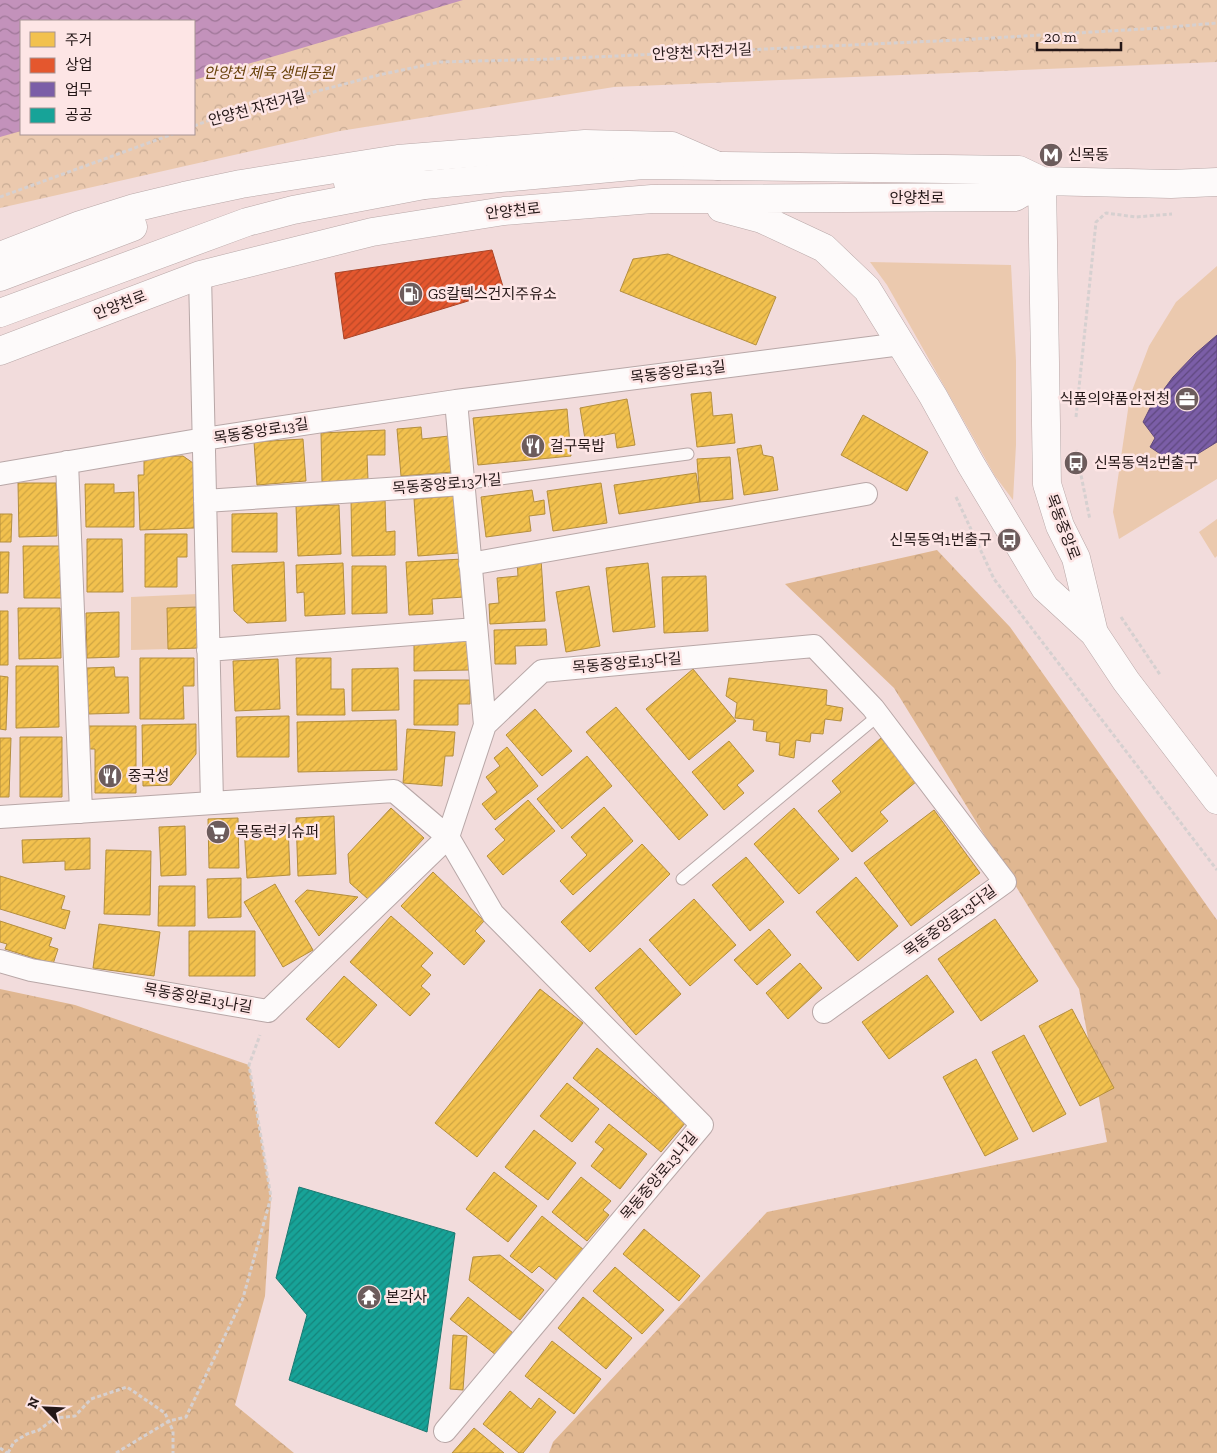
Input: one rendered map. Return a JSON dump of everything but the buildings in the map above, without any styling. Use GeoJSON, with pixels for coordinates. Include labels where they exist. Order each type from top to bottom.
{"type":"FeatureCollection","features":[{"type":"Feature","properties":{"kind":"main road"},"geometry":{"type":"LineString","coordinates":[[0,256],[80,225],[134,208],[241,184],[398,159],[585,144],[672,146],[718,166]]}},
{"type":"Feature","properties":{"kind":"main road","name":"안양천로"},"geometry":{"type":"LineString","coordinates":[[0,313],[247,222],[293,210],[424,185],[643,165],[1019,170],[1042,182],[1171,184],[1217,182]]}},
{"type":"Feature","properties":{"kind":"main road"},"geometry":{"type":"LineString","coordinates":[[0,277],[116,233],[163,218],[261,194],[379,180],[424,185]]}},
{"type":"Feature","properties":{"kind":"main road","name":"안양천로"},"geometry":{"type":"LineString","coordinates":[[0,351],[200,275],[372,232],[504,211],[652,200],[1015,197],[1042,182]]}},
{"type":"Feature","properties":{"kind":"main road","name":"목동중앙로"},"geometry":{"type":"LineString","coordinates":[[1042,182],[1047,484],[1060,526],[1076,558],[1094,633],[1126,681],[1217,800]]}},
{"type":"Feature","properties":{"kind":"main road"},"geometry":{"type":"LineString","coordinates":[[690,199],[762,220],[824,248],[867,289],[1045,588],[1094,633]]}},
{"type":"Feature","properties":{"kind":"street"},"geometry":{"type":"LineString","coordinates":[[200,275],[212,803]]}},
{"type":"Feature","properties":{"kind":"street","name":"목동중앙로13길"},"geometry":{"type":"LineString","coordinates":[[0,474],[456,401],[901,344]]}},
{"type":"Feature","properties":{"kind":"street"},"geometry":{"type":"LineString","coordinates":[[456,401],[485,725]]}},
{"type":"Feature","properties":{"kind":"street"},"geometry":{"type":"LineString","coordinates":[[67,462],[81,812]]}},
{"type":"Feature","properties":{"kind":"street","name":"목동중앙로13가길"},"geometry":{"type":"LineString","coordinates":[[205,501],[463,484]]}},
{"type":"Feature","properties":{"kind":"street"},"geometry":{"type":"LineString","coordinates":[[470,564],[866,494]]}},
{"type":"Feature","properties":{"kind":"street"},"geometry":{"type":"LineString","coordinates":[[208,650],[476,629]]}},
{"type":"Feature","properties":{"kind":"street","name":"목동중앙로13다길"},"geometry":{"type":"LineString","coordinates":[[448,837],[485,725],[542,671],[814,646],[878,715],[1005,882],[824,1012]]}},
{"type":"Feature","properties":{"kind":"street","name":"목동중앙로13나길"},"geometry":{"type":"LineString","coordinates":[[0,817],[394,792],[448,837],[493,914],[702,1125],[445,1431]]}},
{"type":"Feature","properties":{"kind":"street","name":"목동중앙로13나길"},"geometry":{"type":"LineString","coordinates":[[0,962],[31,970],[268,1011],[448,837]]}},
{"type":"Feature","properties":{"kind":"lane","name":"목동중앙로13가길"},"geometry":{"type":"LineString","coordinates":[[463,484],[688,454]]}},
{"type":"Feature","properties":{"kind":"lane"},"geometry":{"type":"LineString","coordinates":[[682,879],[878,715]]}},
{"type":"Feature","properties":{"kind":"path","name":"안양천 자전거길"},"geometry":{"type":"LineString","coordinates":[[195,126],[218,117],[360,80],[440,62],[552,59],[958,40],[1217,23]]}},
{"type":"Feature","properties":{"kind":"path"},"geometry":{"type":"LineString","coordinates":[[0,197],[170,135]]}},
{"type":"Feature","properties":{"kind":"path"},"geometry":{"type":"LineString","coordinates":[[1076,418],[1096,222],[1106,213],[1136,217]]}},
{"type":"Feature","properties":{"kind":"path"},"geometry":{"type":"LineString","coordinates":[[1076,447],[1090,522]]}},
{"type":"Feature","properties":{"kind":"path"},"geometry":{"type":"LineString","coordinates":[[1120,617],[1163,680]]}},
{"type":"Feature","properties":{"kind":"path"},"geometry":{"type":"LineString","coordinates":[[116,1453],[169,1422],[186,1417],[243,1298],[271,1197],[249,1064],[268,1011]]}},
{"type":"Feature","properties":{"kind":"path"},"geometry":{"type":"LineString","coordinates":[[0,1448],[8,1453],[14,1442],[27,1434],[39,1430],[55,1418],[75,1416],[91,1399],[127,1387],[165,1413],[173,1431],[173,1453]]}},
{"type":"Feature","properties":{"kind":"green space","name":"안양천 체육 생태공원"},"geometry":{"type":"Polygon","coordinates":[[[0,0],[1217,0],[1217,62],[614,87],[340,131],[0,208],[0,0]]]}},
{"type":"Feature","properties":{"kind":"green space"},"geometry":{"type":"Polygon","coordinates":[[[870,262],[1011,265],[1016,361],[1016,445],[1013,500],[995,476],[887,285],[870,262]]]}},
{"type":"Feature","properties":{"kind":"green space"},"geometry":{"type":"Polygon","coordinates":[[[1217,266],[1217,479],[1119,539],[1113,512],[1130,396],[1149,346],[1176,302],[1217,266]]]}},
{"type":"Feature","properties":{"kind":"green space"},"geometry":{"type":"Polygon","coordinates":[[[1217,519],[1217,556],[1215,558],[1199,532],[1217,519]]]}},
{"type":"Feature","properties":{"kind":"green space"},"geometry":{"type":"Polygon","coordinates":[[[937,550],[1010,627],[1217,920],[1217,1453],[549,1453],[553,1442],[767,1212],[1107,1142],[1079,989],[894,688],[785,584],[937,550]]]}},
{"type":"Feature","properties":{"kind":"green space"},"geometry":{"type":"Polygon","coordinates":[[[197,594],[198,607],[167,608],[168,649],[131,650],[131,597],[197,594]]]}},
{"type":"Feature","properties":{"kind":"green space"},"geometry":{"type":"Polygon","coordinates":[[[0,989],[75,1005],[249,1065],[271,1197],[265,1296],[235,1405],[294,1453],[0,1453],[0,989]]]}},
{"type":"Feature","properties":{"kind":"water"},"geometry":{"type":"Polygon","coordinates":[[[0,0],[463,0],[195,80],[195,20],[20,20],[20,131],[0,137],[0,0]]]}},
{"type":"Feature","properties":{"kind":"place","name":"신목동"},"geometry":{"type":"Point","coordinates":[1051,155]}},
{"type":"Feature","properties":{"kind":"place","name":"GS칼텍스건지주유소"},"geometry":{"type":"Point","coordinates":[411,294]}},
{"type":"Feature","properties":{"kind":"place","name":"식품의약품안전청"},"geometry":{"type":"Point","coordinates":[1187,399]}},
{"type":"Feature","properties":{"kind":"place","name":"걸구묵밥"},"geometry":{"type":"Point","coordinates":[533,446]}},
{"type":"Feature","properties":{"kind":"place","name":"신목동역2번출구"},"geometry":{"type":"Point","coordinates":[1076,463]}},
{"type":"Feature","properties":{"kind":"place","name":"신목동역1번출구"},"geometry":{"type":"Point","coordinates":[1009,540]}},
{"type":"Feature","properties":{"kind":"place","name":"중국성"},"geometry":{"type":"Point","coordinates":[110,776]}},
{"type":"Feature","properties":{"kind":"place","name":"목동럭키슈퍼"},"geometry":{"type":"Point","coordinates":[218,832]}},
{"type":"Feature","properties":{"kind":"place","name":"본각사"},"geometry":{"type":"Point","coordinates":[369,1297]}}]}
